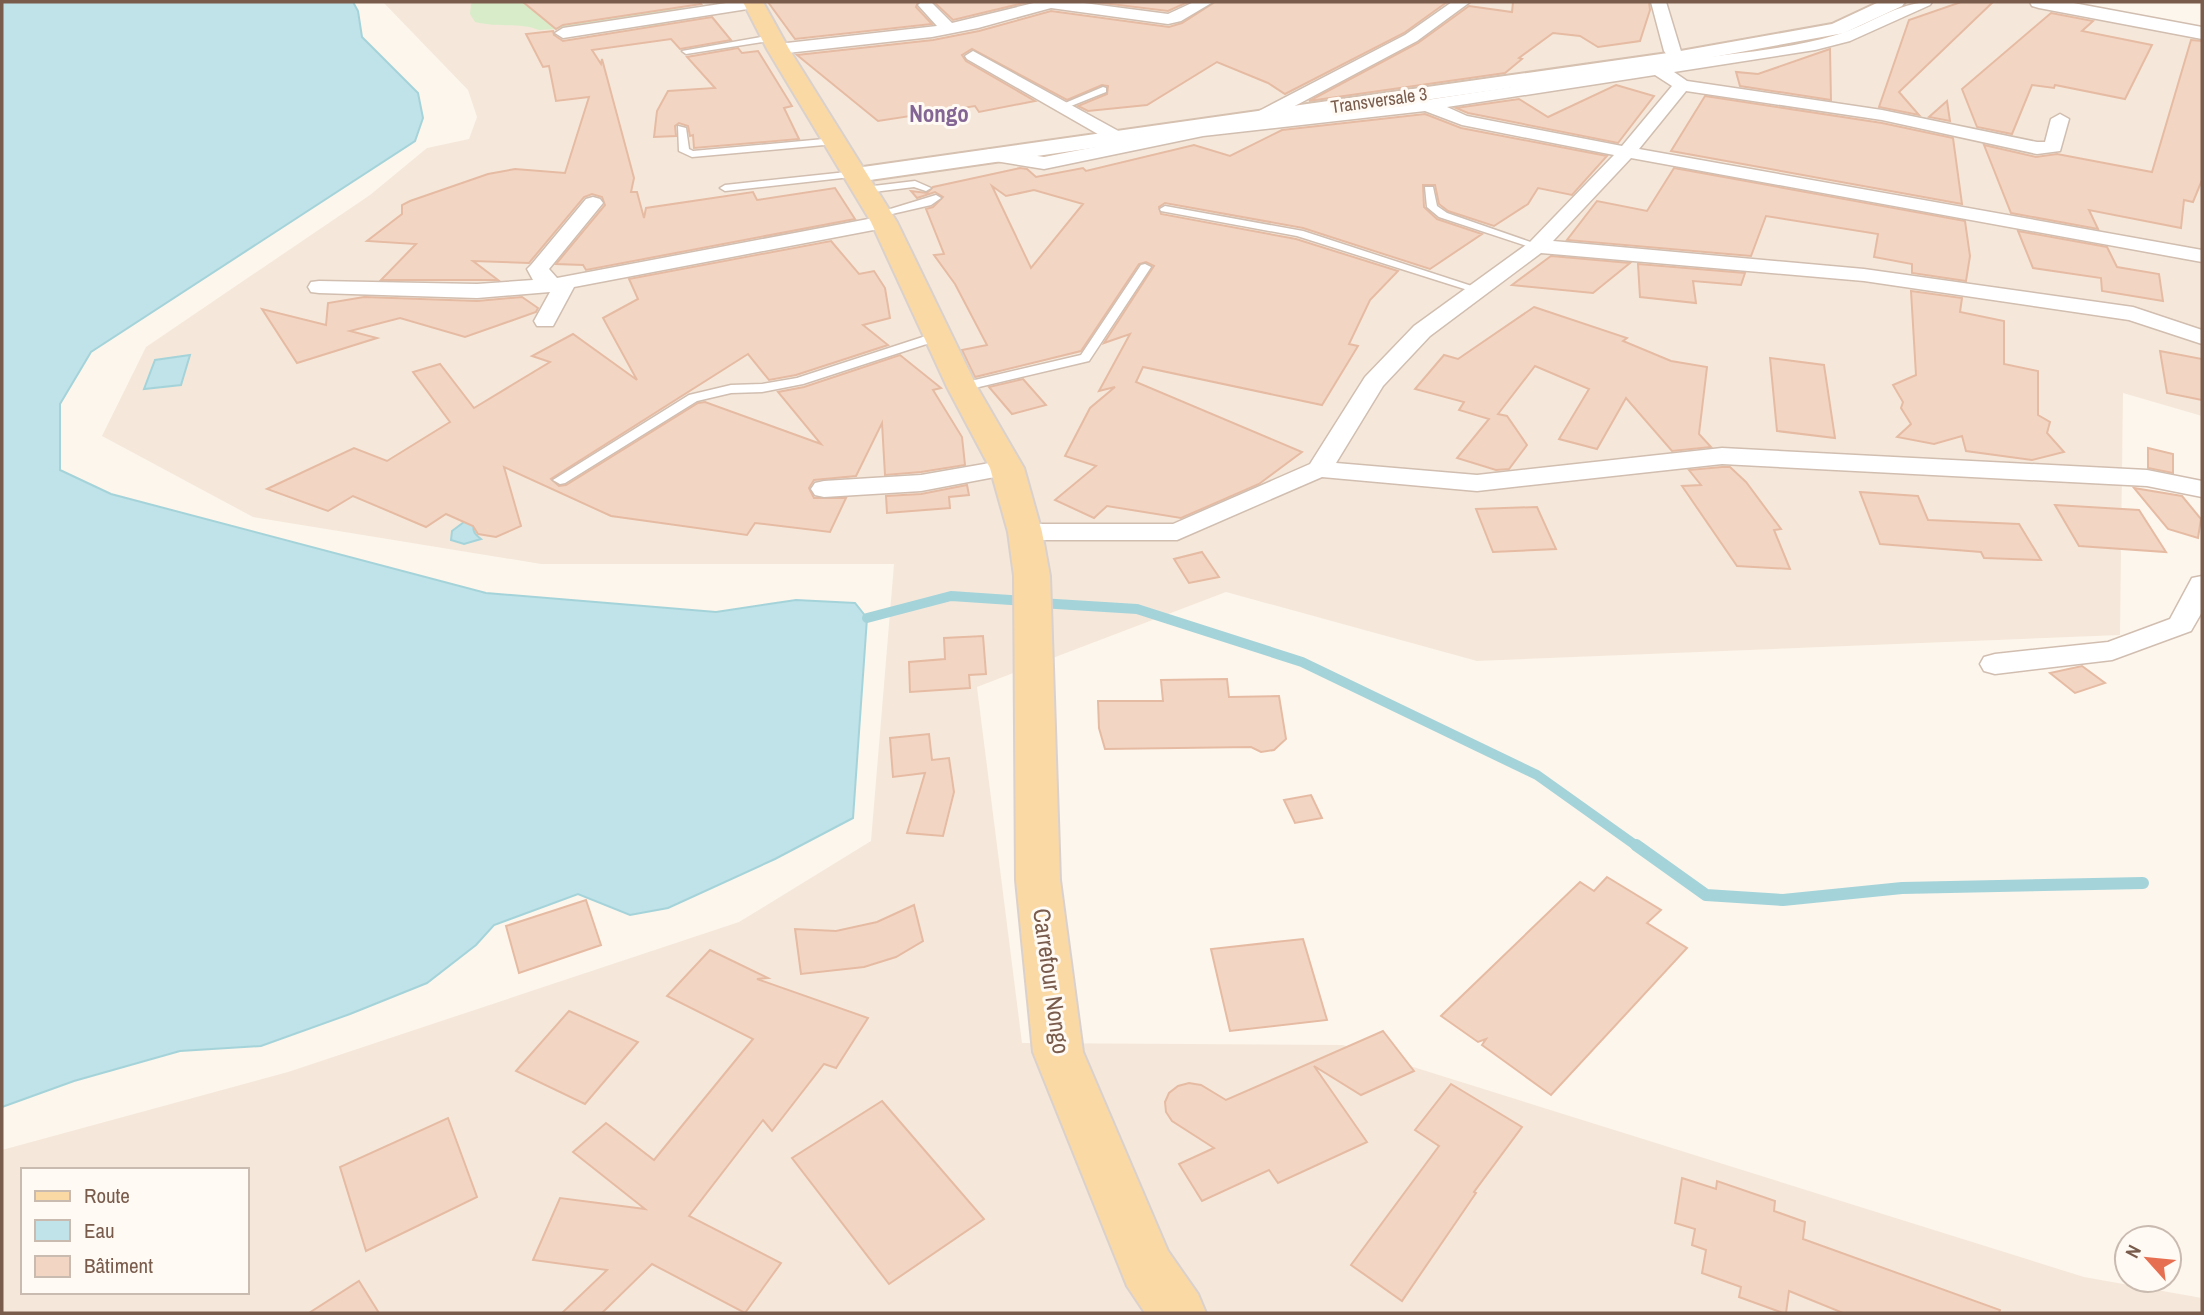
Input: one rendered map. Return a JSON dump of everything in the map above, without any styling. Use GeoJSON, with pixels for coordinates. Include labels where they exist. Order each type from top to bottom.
{"type":"FeatureCollection","features":[{"type":"Feature","properties":{"kind":"main road","name":"Transversale 3"},"geometry":{"type":"LineString","coordinates":[[859,180],[990,155],[1265,116],[1421,100],[1666,64],[1837,29],[1895,2]]}},
{"type":"Feature","properties":{"kind":"main road","name":"Carrefour Nongo"},"geometry":{"type":"LineString","coordinates":[[754,3],[775,44],[882,218],[962,387],[1007,468],[1025,532],[1032,576],[1038,880],[1058,1052],[1147,1268],[1178,1313]]}},
{"type":"Feature","properties":{"kind":"street"},"geometry":{"type":"LineString","coordinates":[[775,44],[948,29],[1052,3],[1168,19],[1205,2]]}},
{"type":"Feature","properties":{"kind":"street"},"geometry":{"type":"LineString","coordinates":[[1265,116],[1411,38],[1457,2]]}},
{"type":"Feature","properties":{"kind":"street"},"geometry":{"type":"LineString","coordinates":[[1658,2],[1663,14],[1667,42],[1666,64],[1682,85],[1882,115],[2037,148],[2053,147],[2060,119]]}},
{"type":"Feature","properties":{"kind":"street"},"geometry":{"type":"LineString","coordinates":[[1666,64],[1815,45],[1844,38],[1925,2]]}},
{"type":"Feature","properties":{"kind":"street"},"geometry":{"type":"LineString","coordinates":[[2039,2],[2202,33]]}},
{"type":"Feature","properties":{"kind":"street"},"geometry":{"type":"LineString","coordinates":[[563,33],[754,3]]}},
{"type":"Feature","properties":{"kind":"street"},"geometry":{"type":"LineString","coordinates":[[926,5],[948,29]]}},
{"type":"Feature","properties":{"kind":"street"},"geometry":{"type":"LineString","coordinates":[[973,56],[1116,137]]}},
{"type":"Feature","properties":{"kind":"street"},"geometry":{"type":"LineString","coordinates":[[1319,469],[1373,382],[1422,331],[1537,246],[1626,153],[1682,85]]}},
{"type":"Feature","properties":{"kind":"street"},"geometry":{"type":"LineString","coordinates":[[990,155],[1044,163],[1203,131],[1421,100],[1462,120],[1626,153],[2194,254],[2202,232]]}},
{"type":"Feature","properties":{"kind":"street"},"geometry":{"type":"LineString","coordinates":[[560,284],[542,276],[538,269],[593,203]]}},
{"type":"Feature","properties":{"kind":"street"},"geometry":{"type":"LineString","coordinates":[[319,286],[477,291],[560,284],[882,218]]}},
{"type":"Feature","properties":{"kind":"street"},"geometry":{"type":"LineString","coordinates":[[1537,246],[1864,275],[2133,314],[2202,337]]}},
{"type":"Feature","properties":{"kind":"street"},"geometry":{"type":"LineString","coordinates":[[545,321],[560,284]]}},
{"type":"Feature","properties":{"kind":"street"},"geometry":{"type":"LineString","coordinates":[[1025,532],[1177,532],[1319,469],[1477,483],[1722,456],[2147,478],[2202,489]]}},
{"type":"Feature","properties":{"kind":"street"},"geometry":{"type":"LineString","coordinates":[[824,489],[921,483],[1007,468]]}},
{"type":"Feature","properties":{"kind":"street"},"geometry":{"type":"LineString","coordinates":[[1995,664],[2112,651],[2181,625],[2202,584]]}},
{"type":"Feature","properties":{"kind":"lane"},"geometry":{"type":"LineString","coordinates":[[686,51],[775,44]]}},
{"type":"Feature","properties":{"kind":"lane"},"geometry":{"type":"LineString","coordinates":[[1063,106],[1103,90]]}},
{"type":"Feature","properties":{"kind":"lane"},"geometry":{"type":"LineString","coordinates":[[681,128],[684,151],[692,153],[835,141]]}},
{"type":"Feature","properties":{"kind":"lane"},"geometry":{"type":"LineString","coordinates":[[725,188],[859,180],[915,184],[926,188]]}},
{"type":"Feature","properties":{"kind":"lane"},"geometry":{"type":"LineString","coordinates":[[1429,189],[1432,207],[1443,215],[1537,246]]}},
{"type":"Feature","properties":{"kind":"lane"},"geometry":{"type":"LineString","coordinates":[[882,218],[936,198]]}},
{"type":"Feature","properties":{"kind":"lane"},"geometry":{"type":"LineString","coordinates":[[1165,209],[1299,233],[1478,290]]}},
{"type":"Feature","properties":{"kind":"lane"},"geometry":{"type":"LineString","coordinates":[[962,387],[1085,358],[1145,267]]}},
{"type":"Feature","properties":{"kind":"lane"},"geometry":{"type":"LineString","coordinates":[[560,480],[693,398],[731,389],[762,388],[799,381],[938,336]]}},
{"type":"Feature","properties":{"kind":"shaded area"},"geometry":{"type":"Polygon","coordinates":[[[383,2],[2049,2],[2155,30],[2202,38],[2202,416],[2123,393],[2120,635],[1477,661],[1226,592],[977,687],[1022,1043],[1343,1045],[2084,1277],[2113,1282],[2113,1294],[2180,1294],[2202,1298],[2202,1313],[2,1313],[2,1150],[288,1072],[739,922],[871,841],[894,564],[541,564],[253,517],[102,436],[146,347],[370,195],[427,148],[469,139],[477,117],[468,90],[383,2]]]}},
{"type":"Feature","properties":{"kind":"green space"},"geometry":{"type":"Polygon","coordinates":[[[674,2],[682,9],[678,16],[657,28],[630,25],[539,30],[524,26],[475,22],[470,14],[471,4],[674,2]]]}},
{"type":"Feature","properties":{"kind":"water"},"geometry":{"type":"Polygon","coordinates":[[[2,2],[353,2],[358,11],[362,37],[418,93],[423,118],[415,141],[91,352],[60,404],[60,470],[111,494],[486,593],[716,612],[796,600],[855,603],[867,618],[853,818],[775,859],[668,908],[630,915],[578,894],[494,925],[476,945],[427,983],[350,1014],[261,1046],[180,1051],[74,1081],[2,1107],[2,2]]]}},
{"type":"Feature","properties":{"kind":"water"},"geometry":{"type":"Polygon","coordinates":[[[190,355],[181,385],[144,389],[155,360],[190,355]]]}},
{"type":"Feature","properties":{"kind":"water"},"geometry":{"type":"Polygon","coordinates":[[[476,513],[474,530],[481,539],[464,544],[451,540],[452,531],[476,513]]]}},
{"type":"Feature","properties":{"kind":"building"},"geometry":{"type":"Polygon","coordinates":[[[523,2],[701,4],[563,25],[556,29],[523,2]]]}},
{"type":"Feature","properties":{"kind":"building"},"geometry":{"type":"Polygon","coordinates":[[[768,2],[918,2],[916,7],[932,24],[795,39],[768,2]]]}},
{"type":"Feature","properties":{"kind":"building"},"geometry":{"type":"Polygon","coordinates":[[[934,2],[1028,2],[953,20],[934,2]]]}},
{"type":"Feature","properties":{"kind":"building"},"geometry":{"type":"Polygon","coordinates":[[[1094,2],[1188,2],[1168,11],[1094,2]]]}},
{"type":"Feature","properties":{"kind":"building"},"geometry":{"type":"Polygon","coordinates":[[[1215,2],[1447,2],[1404,33],[1285,94],[1268,83],[1217,62],[1147,105],[1088,111],[1078,106],[1107,94],[1108,86],[1102,85],[1067,100],[972,49],[962,55],[966,61],[1035,101],[979,112],[975,106],[878,121],[797,55],[933,40],[979,31],[1051,11],[1169,27],[1182,23],[1215,2]]]}},
{"type":"Feature","properties":{"kind":"building"},"geometry":{"type":"Polygon","coordinates":[[[1513,2],[1649,2],[1650,10],[1640,41],[1598,47],[1580,36],[1553,33],[1519,58],[1522,59],[1505,73],[1309,101],[1418,43],[1469,6],[1512,12],[1513,2]]]}},
{"type":"Feature","properties":{"kind":"building"},"geometry":{"type":"Polygon","coordinates":[[[1961,2],[1993,2],[1899,92],[1919,115],[1879,107],[1909,20],[1961,2]]]}},
{"type":"Feature","properties":{"kind":"building"},"geometry":{"type":"Polygon","coordinates":[[[2051,13],[2093,21],[2082,31],[2152,45],[2125,99],[2055,85],[2054,88],[2032,85],[2012,134],[1977,127],[1962,89],[2051,13]]]}},
{"type":"Feature","properties":{"kind":"building"},"geometry":{"type":"Polygon","coordinates":[[[712,17],[731,40],[680,49],[671,39],[592,50],[601,64],[602,59],[634,178],[631,192],[637,192],[644,218],[646,208],[753,192],[757,200],[835,188],[855,219],[586,270],[583,265],[556,264],[605,205],[602,197],[592,194],[584,197],[529,263],[473,261],[498,280],[381,280],[416,244],[367,241],[402,214],[402,205],[488,174],[515,169],[565,173],[589,97],[556,101],[549,66],[543,67],[526,34],[553,31],[554,35],[563,41],[712,17]]]}},
{"type":"Feature","properties":{"kind":"building"},"geometry":{"type":"Polygon","coordinates":[[[2191,40],[2202,41],[2202,180],[2193,202],[2184,200],[2181,228],[2089,210],[2098,229],[2011,213],[1984,145],[2036,157],[2057,154],[2152,172],[2191,40]]]}},
{"type":"Feature","properties":{"kind":"building"},"geometry":{"type":"Polygon","coordinates":[[[738,48],[742,53],[758,51],[792,106],[784,108],[799,139],[694,148],[693,135],[690,136],[688,126],[679,123],[675,126],[676,136],[654,137],[657,111],[668,91],[715,88],[687,57],[738,48]]]}},
{"type":"Feature","properties":{"kind":"building"},"geometry":{"type":"Polygon","coordinates":[[[1830,49],[1831,100],[1740,86],[1736,72],[1758,74],[1830,49]]]}},
{"type":"Feature","properties":{"kind":"building"},"geometry":{"type":"Polygon","coordinates":[[[1616,85],[1654,96],[1618,143],[1468,113],[1456,108],[1519,99],[1548,117],[1616,85]]]}},
{"type":"Feature","properties":{"kind":"building"},"geometry":{"type":"Polygon","coordinates":[[[1705,96],[1882,123],[1953,138],[1962,204],[1671,151],[1705,96]]]}},
{"type":"Feature","properties":{"kind":"building"},"geometry":{"type":"Polygon","coordinates":[[[1947,101],[1950,121],[1929,117],[1947,101]]]}},
{"type":"Feature","properties":{"kind":"building"},"geometry":{"type":"Polygon","coordinates":[[[1425,114],[1461,128],[1607,156],[1572,195],[1538,188],[1528,204],[1494,226],[1448,211],[1439,204],[1435,185],[1423,185],[1424,207],[1437,219],[1482,234],[1430,269],[1303,228],[1165,203],[1159,207],[1161,214],[1296,239],[1398,271],[1370,300],[1349,344],[1358,346],[1322,405],[1143,367],[1136,382],[1302,452],[1259,484],[1181,518],[1107,506],[1094,518],[1055,500],[1096,466],[1065,456],[1090,408],[1115,387],[1099,391],[1130,334],[1104,343],[1154,266],[1146,262],[1139,264],[1081,351],[975,377],[962,350],[987,345],[955,284],[934,255],[944,254],[926,209],[933,207],[943,197],[935,192],[917,198],[911,191],[927,193],[933,187],[1020,168],[1027,169],[1036,177],[1083,168],[1086,171],[1194,145],[1230,156],[1282,130],[1425,114]],[[992,186],[1031,268],[1083,204],[1034,190],[1006,196],[992,186]]]}},
{"type":"Feature","properties":{"kind":"building"},"geometry":{"type":"Polygon","coordinates":[[[1674,168],[1965,221],[1970,256],[1966,281],[1912,273],[1912,264],[1874,257],[1878,234],[1766,216],[1751,256],[1567,240],[1597,201],[1647,211],[1674,168]]]}},
{"type":"Feature","properties":{"kind":"building"},"geometry":{"type":"Polygon","coordinates":[[[2018,231],[2107,247],[2117,267],[2159,274],[2163,301],[2102,291],[2101,278],[2033,268],[2018,231]]]}},
{"type":"Feature","properties":{"kind":"building"},"geometry":{"type":"Polygon","coordinates":[[[831,241],[859,274],[874,271],[885,288],[890,318],[863,325],[888,345],[796,375],[769,380],[748,354],[551,479],[559,486],[566,485],[698,403],[705,402],[821,444],[778,392],[804,387],[900,355],[941,388],[933,390],[962,437],[965,465],[885,475],[882,423],[856,476],[814,480],[809,488],[814,498],[846,498],[830,532],[755,523],[747,535],[611,516],[504,467],[521,526],[496,537],[478,534],[473,526],[446,514],[426,527],[353,496],[328,511],[267,489],[354,448],[387,461],[450,422],[413,372],[440,364],[474,408],[550,362],[532,356],[573,334],[637,380],[603,318],[638,299],[629,279],[831,241]]]}},
{"type":"Feature","properties":{"kind":"building"},"geometry":{"type":"Polygon","coordinates":[[[1551,256],[1630,263],[1593,293],[1512,285],[1551,256]]]}},
{"type":"Feature","properties":{"kind":"building"},"geometry":{"type":"Polygon","coordinates":[[[1638,264],[1745,273],[1741,285],[1693,281],[1696,303],[1640,297],[1638,264]]]}},
{"type":"Feature","properties":{"kind":"building"},"geometry":{"type":"Polygon","coordinates":[[[1911,291],[1962,298],[1960,312],[2004,321],[2004,364],[2038,371],[2038,415],[2050,422],[2047,433],[2064,452],[2032,460],[1966,451],[1962,436],[1934,444],[1897,437],[1911,424],[1901,408],[1903,402],[1893,385],[1916,375],[1911,291]]]}},
{"type":"Feature","properties":{"kind":"building"},"geometry":{"type":"Polygon","coordinates":[[[364,297],[477,301],[522,297],[538,308],[536,312],[465,337],[400,318],[350,331],[377,338],[297,363],[262,309],[326,325],[328,303],[364,297]]]}},
{"type":"Feature","properties":{"kind":"building"},"geometry":{"type":"Polygon","coordinates":[[[1534,307],[1627,338],[1623,341],[1671,361],[1707,367],[1699,434],[1711,447],[1672,451],[1626,398],[1597,449],[1559,439],[1589,389],[1535,366],[1498,414],[1507,416],[1527,445],[1509,469],[1496,470],[1457,458],[1489,419],[1459,410],[1464,402],[1415,389],[1444,355],[1458,359],[1534,307]]]}},
{"type":"Feature","properties":{"kind":"building"},"geometry":{"type":"Polygon","coordinates":[[[2160,351],[2202,359],[2202,400],[2167,393],[2160,351]]]}},
{"type":"Feature","properties":{"kind":"building"},"geometry":{"type":"Polygon","coordinates":[[[1770,358],[1824,365],[1835,438],[1777,431],[1770,358]]]}},
{"type":"Feature","properties":{"kind":"building"},"geometry":{"type":"Polygon","coordinates":[[[1023,379],[1046,405],[1012,414],[989,387],[1023,379]]]}},
{"type":"Feature","properties":{"kind":"building"},"geometry":{"type":"Polygon","coordinates":[[[2148,448],[2173,454],[2173,473],[2148,468],[2148,448]]]}},
{"type":"Feature","properties":{"kind":"building"},"geometry":{"type":"Polygon","coordinates":[[[1730,467],[1746,482],[1781,529],[1774,530],[1790,569],[1737,566],[1682,486],[1701,485],[1689,470],[1730,467]]]}},
{"type":"Feature","properties":{"kind":"building"},"geometry":{"type":"Polygon","coordinates":[[[967,485],[969,495],[949,497],[950,508],[887,513],[886,496],[921,494],[967,485]]]}},
{"type":"Feature","properties":{"kind":"building"},"geometry":{"type":"Polygon","coordinates":[[[2134,488],[2182,496],[2201,519],[2198,538],[2168,529],[2134,488]]]}},
{"type":"Feature","properties":{"kind":"building"},"geometry":{"type":"Polygon","coordinates":[[[1860,492],[1918,496],[1928,520],[2019,524],[2041,560],[1984,558],[1981,552],[1880,544],[1860,492]]]}},
{"type":"Feature","properties":{"kind":"building"},"geometry":{"type":"Polygon","coordinates":[[[2055,505],[2139,510],[2166,552],[2079,546],[2055,505]]]}},
{"type":"Feature","properties":{"kind":"building"},"geometry":{"type":"Polygon","coordinates":[[[1537,507],[1556,549],[1493,552],[1476,509],[1537,507]]]}},
{"type":"Feature","properties":{"kind":"building"},"geometry":{"type":"Polygon","coordinates":[[[1202,552],[1219,577],[1189,583],[1174,559],[1202,552]]]}},
{"type":"Feature","properties":{"kind":"building"},"geometry":{"type":"Polygon","coordinates":[[[983,636],[986,674],[969,675],[970,688],[910,692],[909,662],[945,659],[944,638],[983,636]]]}},
{"type":"Feature","properties":{"kind":"building"},"geometry":{"type":"Polygon","coordinates":[[[2082,666],[2105,683],[2075,693],[2050,673],[2082,666]]]}},
{"type":"Feature","properties":{"kind":"building"},"geometry":{"type":"Polygon","coordinates":[[[1227,679],[1229,697],[1279,696],[1286,739],[1274,750],[1261,752],[1251,747],[1105,749],[1099,728],[1098,701],[1163,701],[1161,680],[1227,679]]]}},
{"type":"Feature","properties":{"kind":"building"},"geometry":{"type":"Polygon","coordinates":[[[929,734],[932,760],[949,758],[954,792],[943,836],[907,833],[925,773],[893,777],[890,738],[929,734]]]}},
{"type":"Feature","properties":{"kind":"building"},"geometry":{"type":"Polygon","coordinates":[[[1311,795],[1322,818],[1295,823],[1284,800],[1311,795]]]}},
{"type":"Feature","properties":{"kind":"building"},"geometry":{"type":"Polygon","coordinates":[[[1607,877],[1661,910],[1647,923],[1687,948],[1551,1095],[1482,1045],[1486,1039],[1478,1042],[1441,1016],[1580,882],[1594,891],[1607,877]]]}},
{"type":"Feature","properties":{"kind":"building"},"geometry":{"type":"Polygon","coordinates":[[[586,900],[601,945],[519,973],[506,926],[586,900]]]}},
{"type":"Feature","properties":{"kind":"building"},"geometry":{"type":"Polygon","coordinates":[[[914,905],[923,941],[896,957],[864,967],[801,974],[795,929],[836,931],[877,922],[914,905]]]}},
{"type":"Feature","properties":{"kind":"building"},"geometry":{"type":"Polygon","coordinates":[[[1303,939],[1327,1020],[1230,1031],[1211,949],[1303,939]]]}},
{"type":"Feature","properties":{"kind":"building"},"geometry":{"type":"Polygon","coordinates":[[[710,950],[768,978],[757,979],[868,1018],[836,1068],[824,1064],[772,1131],[763,1120],[689,1216],[781,1263],[745,1313],[652,1264],[602,1313],[562,1313],[607,1270],[533,1260],[560,1198],[645,1209],[573,1152],[606,1123],[654,1160],[753,1039],[667,996],[710,950]]]}},
{"type":"Feature","properties":{"kind":"building"},"geometry":{"type":"Polygon","coordinates":[[[569,1011],[638,1042],[585,1104],[516,1071],[569,1011]]]}},
{"type":"Feature","properties":{"kind":"building"},"geometry":{"type":"Polygon","coordinates":[[[1383,1031],[1414,1071],[1361,1095],[1314,1066],[1367,1142],[1278,1183],[1269,1170],[1202,1201],[1179,1164],[1214,1148],[1172,1121],[1166,1112],[1165,1102],[1169,1093],[1178,1086],[1189,1083],[1201,1085],[1226,1100],[1383,1031]]]}},
{"type":"Feature","properties":{"kind":"building"},"geometry":{"type":"Polygon","coordinates":[[[1451,1084],[1522,1127],[1474,1192],[1476,1193],[1402,1301],[1351,1265],[1439,1146],[1415,1130],[1451,1084]]]}},
{"type":"Feature","properties":{"kind":"building"},"geometry":{"type":"Polygon","coordinates":[[[882,1101],[984,1219],[889,1284],[792,1158],[882,1101]]]}},
{"type":"Feature","properties":{"kind":"building"},"geometry":{"type":"Polygon","coordinates":[[[448,1118],[477,1197],[366,1251],[340,1167],[448,1118]]]}},
{"type":"Feature","properties":{"kind":"building"},"geometry":{"type":"Polygon","coordinates":[[[1682,1178],[1716,1189],[1717,1181],[1775,1201],[1774,1211],[1805,1222],[1803,1239],[2000,1310],[1999,1313],[1843,1313],[1789,1291],[1786,1313],[1783,1313],[1739,1297],[1741,1287],[1702,1273],[1706,1250],[1692,1245],[1695,1229],[1675,1223],[1682,1178]]]}},
{"type":"Feature","properties":{"kind":"building"},"geometry":{"type":"Polygon","coordinates":[[[359,1281],[379,1313],[309,1313],[359,1281]]]}},
{"type":"Feature","properties":{"kind":"waterway"},"geometry":{"type":"LineString","coordinates":[[867,618],[951,596],[1025,601]]}},
{"type":"Feature","properties":{"kind":"waterway"},"geometry":{"type":"LineString","coordinates":[[1040,603],[1137,609],[1302,662],[1537,775],[1638,847]]}},
{"type":"Feature","properties":{"kind":"waterway"},"geometry":{"type":"LineString","coordinates":[[1636,845],[1706,895],[1783,900],[1902,888],[2143,883]]}},
{"type":"Feature","properties":{"kind":"district","name":"Nongo"},"geometry":{"type":"Point","coordinates":[939,113]}}]}
